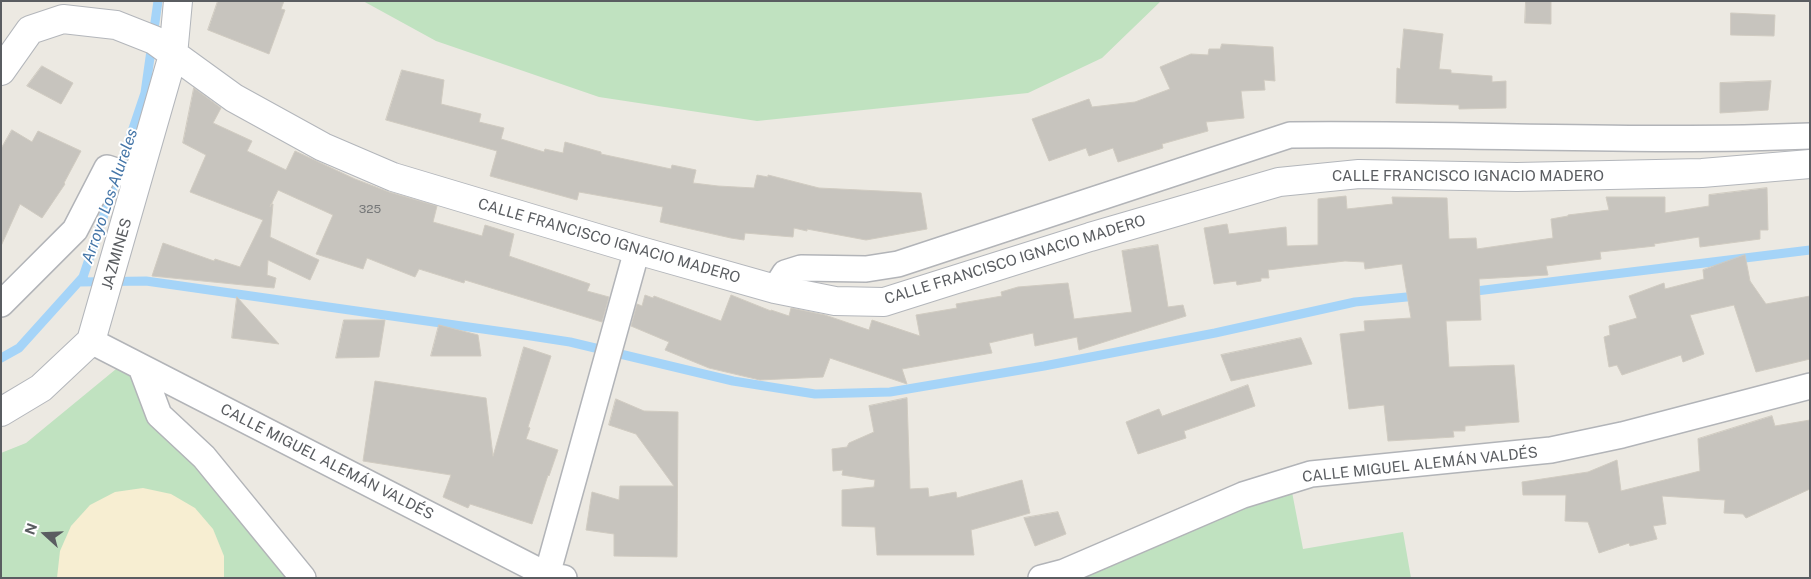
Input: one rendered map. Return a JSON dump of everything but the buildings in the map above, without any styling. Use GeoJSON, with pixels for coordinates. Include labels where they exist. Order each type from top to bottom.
{"type":"FeatureCollection","features":[{"type":"Feature","properties":{"kind":"main road","name":"JAZMINES"},"geometry":{"type":"LineString","coordinates":[[92,341],[173,55],[178,1]]}},
{"type":"Feature","properties":{"kind":"main road","name":"CALLE FRANCISCO IGNACIO MADERO"},"geometry":{"type":"LineString","coordinates":[[1,71],[30,30],[63,19],[116,25],[154,40],[242,102],[323,147],[393,177],[775,289],[835,301],[884,302],[1090,237],[1279,182],[1359,174],[1517,177],[1702,173],[1810,164]]}},
{"type":"Feature","properties":{"kind":"main road"},"geometry":{"type":"LineString","coordinates":[[1,412],[41,388],[92,341]]}},
{"type":"Feature","properties":{"kind":"street"},"geometry":{"type":"LineString","coordinates":[[775,289],[785,273],[801,268],[866,269],[898,264],[1290,135],[1348,134],[1669,139],[1810,136]]}},
{"type":"Feature","properties":{"kind":"street"},"geometry":{"type":"LineString","coordinates":[[1,304],[75,230],[107,168],[138,178]]}},
{"type":"Feature","properties":{"kind":"street"},"geometry":{"type":"LineString","coordinates":[[555,577],[637,250]]}},
{"type":"Feature","properties":{"kind":"street","name":"CALLE MIGUEL ALEMÁN VALDÉS"},"geometry":{"type":"LineString","coordinates":[[92,341],[555,577]]}},
{"type":"Feature","properties":{"kind":"street"},"geometry":{"type":"LineString","coordinates":[[141,367],[159,414],[204,457],[302,578]]}},
{"type":"Feature","properties":{"kind":"street","name":"CALLE MIGUEL ALEMÁN VALDÉS"},"geometry":{"type":"LineString","coordinates":[[1042,578],[1064,572],[1243,495],[1311,474],[1551,450],[1810,386]]}},
{"type":"Feature","properties":{"kind":"green space"},"geometry":{"type":"Polygon","coordinates":[[[363,1],[1161,1],[1102,58],[1028,93],[757,121],[599,97],[436,41],[363,1]]]}},
{"type":"Feature","properties":{"kind":"green space"},"geometry":{"type":"Polygon","coordinates":[[[127,360],[159,415],[303,578],[1,578],[1,453],[26,443],[127,360]]]}},
{"type":"Feature","properties":{"kind":"green space"},"geometry":{"type":"Polygon","coordinates":[[[1292,492],[1303,549],[1403,532],[1411,578],[1042,578],[1243,495],[1292,492]]]}},
{"type":"Feature","properties":{"kind":"sand"},"geometry":{"type":"Polygon","coordinates":[[[143,488],[171,494],[195,508],[213,529],[224,556],[224,578],[57,578],[60,551],[71,526],[90,505],[115,492],[143,488]]]}},
{"type":"Feature","properties":{"kind":"waterway","name":"Arroyo Los Alureles"},"geometry":{"type":"LineString","coordinates":[[1,358],[19,348],[83,277],[145,93],[158,1]]}},
{"type":"Feature","properties":{"kind":"waterway"},"geometry":{"type":"LineString","coordinates":[[1468,292],[1810,250]]}},
{"type":"Feature","properties":{"kind":"waterway"},"geometry":{"type":"LineString","coordinates":[[79,282],[146,281],[518,334],[570,342],[733,381],[815,394],[890,392],[1044,366],[1215,333],[1355,302],[1417,296]]}}]}
